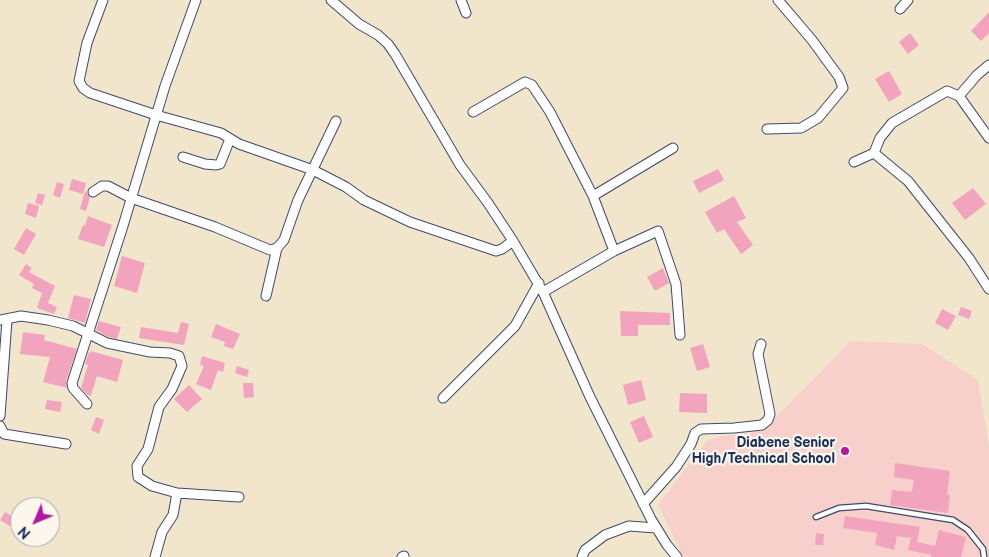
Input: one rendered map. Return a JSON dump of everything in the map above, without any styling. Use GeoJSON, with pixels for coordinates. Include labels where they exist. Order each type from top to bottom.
{"type":"FeatureCollection","features":[{"type":"Feature","properties":{"kind":"street"},"geometry":{"type":"LineString","coordinates":[[103,0],[87,43],[79,81],[83,88],[90,93],[156,115],[221,133],[239,144],[312,170],[346,186],[364,200],[410,222],[496,251],[502,249],[513,240]]}},
{"type":"Feature","properties":{"kind":"street"},"geometry":{"type":"LineString","coordinates":[[88,404],[73,388],[72,383],[131,198],[164,86],[196,0]]}},
{"type":"Feature","properties":{"kind":"street"},"geometry":{"type":"LineString","coordinates":[[331,0],[359,24],[378,35],[396,54],[460,165],[513,240],[539,283],[590,397],[643,504],[666,545],[677,557]]}},
{"type":"Feature","properties":{"kind":"street"},"geometry":{"type":"LineString","coordinates":[[461,0],[466,13]]}},
{"type":"Feature","properties":{"kind":"street"},"geometry":{"type":"LineString","coordinates":[[767,129],[801,128],[818,118],[843,88],[839,77],[812,40],[778,0]]}},
{"type":"Feature","properties":{"kind":"street"},"geometry":{"type":"LineString","coordinates":[[900,9],[908,0]]}},
{"type":"Feature","properties":{"kind":"street"},"geometry":{"type":"LineString","coordinates":[[959,96],[977,75],[989,65]]}},
{"type":"Feature","properties":{"kind":"street"},"geometry":{"type":"LineString","coordinates":[[473,112],[525,82],[532,85],[550,112],[593,196],[614,252]]}},
{"type":"Feature","properties":{"kind":"street"},"geometry":{"type":"LineString","coordinates":[[854,162],[874,154],[880,138],[892,122],[947,91],[959,96],[989,138]]}},
{"type":"Feature","properties":{"kind":"street"},"geometry":{"type":"LineString","coordinates":[[266,296],[277,248],[284,240],[298,200],[336,121]]}},
{"type":"Feature","properties":{"kind":"street"},"geometry":{"type":"LineString","coordinates":[[183,157],[205,164],[220,164],[230,139]]}},
{"type":"Feature","properties":{"kind":"street"},"geometry":{"type":"LineString","coordinates":[[593,196],[673,148]]}},
{"type":"Feature","properties":{"kind":"street"},"geometry":{"type":"LineString","coordinates":[[874,154],[908,181],[969,258],[989,289]]}},
{"type":"Feature","properties":{"kind":"street"},"geometry":{"type":"LineString","coordinates":[[94,192],[102,186],[108,186],[131,198],[215,227],[270,250],[277,248]]}},
{"type":"Feature","properties":{"kind":"street"},"geometry":{"type":"LineString","coordinates":[[543,292],[614,252],[658,231],[676,284],[680,335]]}},
{"type":"Feature","properties":{"kind":"street"},"geometry":{"type":"LineString","coordinates":[[443,398],[515,326],[539,283]]}},
{"type":"Feature","properties":{"kind":"street"},"geometry":{"type":"LineString","coordinates":[[0,416],[3,320],[21,316],[30,317],[72,326],[107,343],[179,356],[182,366],[172,389],[159,408],[148,449],[137,466],[138,477],[152,486],[177,493],[239,496]]}},
{"type":"Feature","properties":{"kind":"street"},"geometry":{"type":"LineString","coordinates":[[643,504],[676,467],[696,433],[701,429],[762,426],[768,420],[770,414],[758,354],[761,344]]}},
{"type":"Feature","properties":{"kind":"street"},"geometry":{"type":"LineString","coordinates":[[0,426],[4,434],[66,444]]}},
{"type":"Feature","properties":{"kind":"street"},"geometry":{"type":"LineString","coordinates":[[155,557],[162,532],[173,515],[177,493]]}},
{"type":"Feature","properties":{"kind":"street"},"geometry":{"type":"LineString","coordinates":[[582,557],[585,550],[605,536],[629,526],[656,528]]}},
{"type":"Feature","properties":{"kind":"lane"},"geometry":{"type":"LineString","coordinates":[[816,517],[839,508],[866,506],[952,520],[968,530],[983,549],[984,557]]}},
{"type":"Feature","properties":{"kind":"shaded area","name":"Diabene Senior High/Technical School"},"geometry":{"type":"Polygon","coordinates":[[[851,341],[922,344],[978,380],[989,447],[989,557],[687,557],[682,554],[658,505],[708,440],[723,436],[752,433],[775,418],[851,341]]]}},
{"type":"Feature","properties":{"kind":"building"},"geometry":{"type":"Polygon","coordinates":[[[989,12],[989,33],[981,41],[971,31],[989,12]]]}},
{"type":"Feature","properties":{"kind":"building"},"geometry":{"type":"Polygon","coordinates":[[[910,33],[919,45],[908,54],[899,42],[910,33]]]}},
{"type":"Feature","properties":{"kind":"building"},"geometry":{"type":"Polygon","coordinates":[[[889,71],[902,94],[889,102],[875,79],[889,71]]]}},
{"type":"Feature","properties":{"kind":"building"},"geometry":{"type":"Polygon","coordinates":[[[718,169],[724,180],[699,193],[693,181],[718,169]]]}},
{"type":"Feature","properties":{"kind":"building"},"geometry":{"type":"Polygon","coordinates":[[[72,179],[86,183],[83,194],[69,190],[72,179]]]}},
{"type":"Feature","properties":{"kind":"building"},"geometry":{"type":"Polygon","coordinates":[[[57,182],[64,184],[60,198],[53,195],[57,182]]]}},
{"type":"Feature","properties":{"kind":"building"},"geometry":{"type":"Polygon","coordinates":[[[973,188],[986,204],[965,220],[952,203],[973,188]]]}},
{"type":"Feature","properties":{"kind":"building"},"geometry":{"type":"Polygon","coordinates":[[[85,191],[90,197],[86,211],[80,209],[85,191]]]}},
{"type":"Feature","properties":{"kind":"building"},"geometry":{"type":"Polygon","coordinates":[[[38,193],[45,195],[42,205],[35,203],[38,193]]]}},
{"type":"Feature","properties":{"kind":"building"},"geometry":{"type":"Polygon","coordinates":[[[734,196],[746,218],[737,222],[753,245],[741,254],[724,229],[717,233],[705,212],[734,196]]]}},
{"type":"Feature","properties":{"kind":"building"},"geometry":{"type":"Polygon","coordinates":[[[28,203],[39,206],[36,218],[25,214],[28,203]]]}},
{"type":"Feature","properties":{"kind":"building"},"geometry":{"type":"Polygon","coordinates":[[[88,216],[112,225],[104,247],[78,239],[88,216]]]}},
{"type":"Feature","properties":{"kind":"building"},"geometry":{"type":"Polygon","coordinates":[[[26,228],[36,234],[24,255],[14,249],[26,228]]]}},
{"type":"Feature","properties":{"kind":"building"},"geometry":{"type":"Polygon","coordinates":[[[122,256],[145,263],[137,293],[114,286],[122,256]]]}},
{"type":"Feature","properties":{"kind":"building"},"geometry":{"type":"Polygon","coordinates":[[[26,264],[32,268],[29,272],[55,286],[48,303],[57,307],[54,314],[37,308],[42,293],[32,288],[34,284],[19,275],[26,264]]]}},
{"type":"Feature","properties":{"kind":"building"},"geometry":{"type":"Polygon","coordinates":[[[663,268],[669,283],[655,291],[647,277],[663,268]]]}},
{"type":"Feature","properties":{"kind":"building"},"geometry":{"type":"Polygon","coordinates":[[[74,295],[91,299],[85,323],[68,318],[74,295]]]}},
{"type":"Feature","properties":{"kind":"building"},"geometry":{"type":"Polygon","coordinates":[[[961,307],[972,311],[969,319],[958,315],[961,307]]]}},
{"type":"Feature","properties":{"kind":"building"},"geometry":{"type":"Polygon","coordinates":[[[942,309],[956,316],[948,330],[935,323],[942,309]]]}},
{"type":"Feature","properties":{"kind":"building"},"geometry":{"type":"Polygon","coordinates":[[[620,311],[670,313],[670,325],[638,325],[638,336],[621,336],[620,311]]]}},
{"type":"Feature","properties":{"kind":"building"},"geometry":{"type":"Polygon","coordinates":[[[99,321],[121,327],[117,339],[96,330],[99,321]]]}},
{"type":"Feature","properties":{"kind":"building"},"geometry":{"type":"Polygon","coordinates":[[[181,322],[189,324],[184,345],[139,338],[141,327],[178,333],[181,322]]]}},
{"type":"Feature","properties":{"kind":"building"},"geometry":{"type":"Polygon","coordinates":[[[216,324],[240,334],[233,349],[224,346],[225,342],[211,337],[216,324]]]}},
{"type":"Feature","properties":{"kind":"building"},"geometry":{"type":"Polygon","coordinates":[[[23,332],[45,335],[44,340],[77,349],[66,381],[67,388],[43,382],[50,357],[20,354],[23,332]]]}},
{"type":"Feature","properties":{"kind":"building"},"geometry":{"type":"Polygon","coordinates":[[[703,344],[710,367],[697,371],[690,348],[703,344]]]}},
{"type":"Feature","properties":{"kind":"building"},"geometry":{"type":"Polygon","coordinates":[[[91,351],[123,360],[117,382],[97,376],[91,396],[81,388],[88,365],[85,364],[91,351]]]}},
{"type":"Feature","properties":{"kind":"building"},"geometry":{"type":"Polygon","coordinates":[[[202,356],[225,363],[223,372],[218,370],[211,390],[196,384],[204,366],[200,365],[202,356]]]}},
{"type":"Feature","properties":{"kind":"building"},"geometry":{"type":"Polygon","coordinates":[[[237,366],[249,370],[247,377],[235,373],[237,366]]]}},
{"type":"Feature","properties":{"kind":"building"},"geometry":{"type":"Polygon","coordinates":[[[641,380],[646,400],[628,405],[623,385],[641,380]]]}},
{"type":"Feature","properties":{"kind":"building"},"geometry":{"type":"Polygon","coordinates":[[[243,383],[253,383],[254,397],[244,398],[243,383]]]}},
{"type":"Feature","properties":{"kind":"building"},"geometry":{"type":"Polygon","coordinates":[[[189,385],[202,399],[187,412],[174,399],[189,385]]]}},
{"type":"Feature","properties":{"kind":"building"},"geometry":{"type":"Polygon","coordinates":[[[680,393],[707,394],[707,413],[679,412],[680,393]]]}},
{"type":"Feature","properties":{"kind":"building"},"geometry":{"type":"Polygon","coordinates":[[[47,400],[62,402],[60,412],[45,409],[47,400]]]}},
{"type":"Feature","properties":{"kind":"building"},"geometry":{"type":"Polygon","coordinates":[[[644,416],[653,437],[639,443],[630,422],[644,416]]]}},
{"type":"Feature","properties":{"kind":"building"},"geometry":{"type":"Polygon","coordinates":[[[96,417],[104,420],[99,434],[91,430],[96,417]]]}},
{"type":"Feature","properties":{"kind":"building"},"geometry":{"type":"Polygon","coordinates":[[[895,463],[950,471],[947,495],[950,495],[948,513],[890,505],[892,490],[912,492],[914,480],[894,477],[895,463]]]}},
{"type":"Feature","properties":{"kind":"building"},"geometry":{"type":"Polygon","coordinates":[[[5,512],[10,515],[10,526],[0,520],[5,512]]]}},
{"type":"Feature","properties":{"kind":"building"},"geometry":{"type":"Polygon","coordinates":[[[845,516],[920,527],[917,542],[935,546],[939,530],[966,537],[961,557],[931,557],[931,555],[908,550],[911,538],[897,536],[894,550],[875,545],[877,533],[843,528],[845,516]]]}},
{"type":"Feature","properties":{"kind":"building"},"geometry":{"type":"Polygon","coordinates":[[[816,533],[824,534],[823,545],[815,545],[816,533]]]}},
{"type":"Feature","properties":{"kind":"place","name":"Diabene Senior High/Technical School"},"geometry":{"type":"Point","coordinates":[845,451]}}]}
